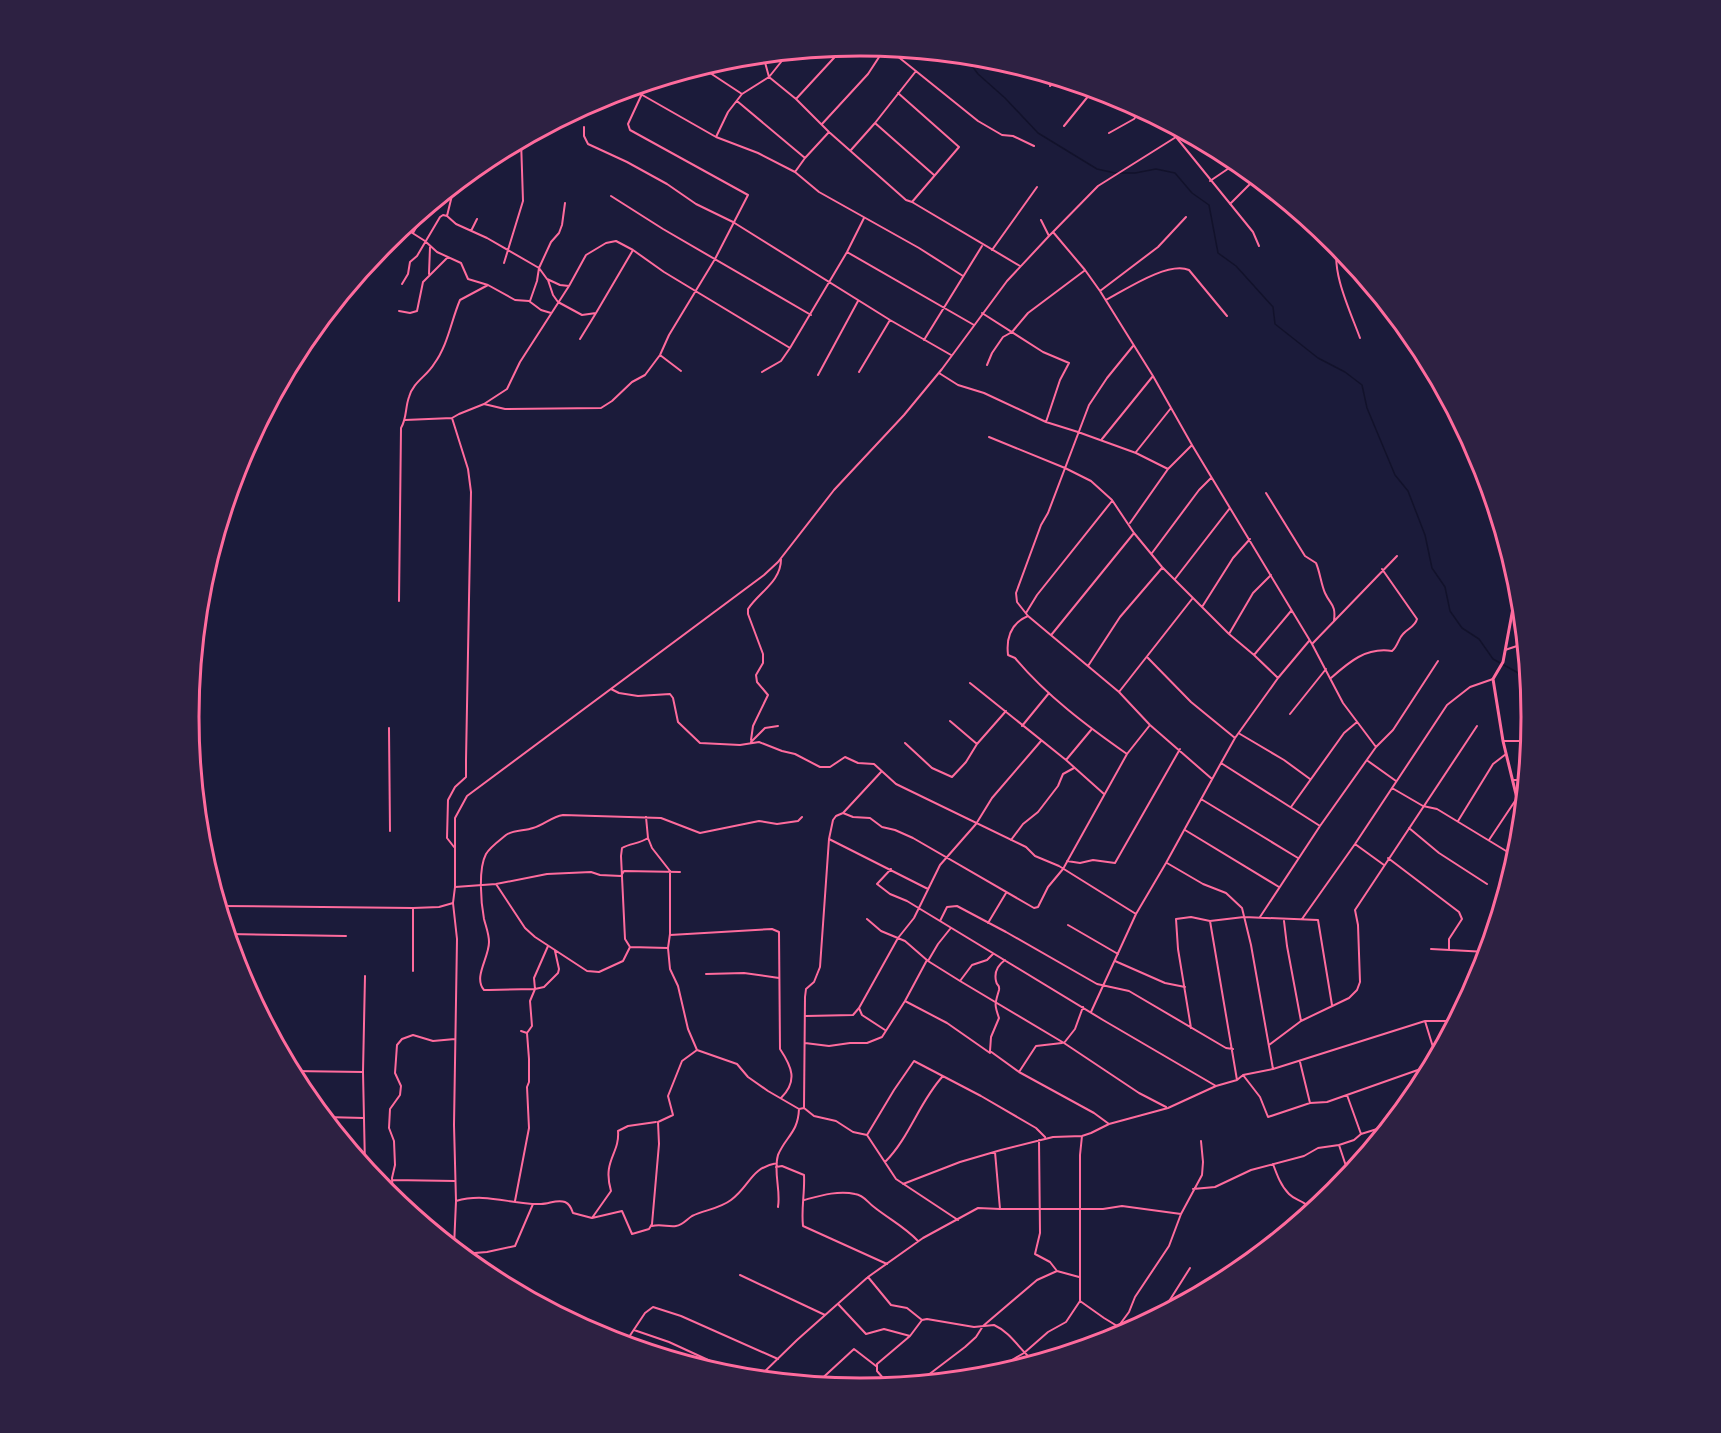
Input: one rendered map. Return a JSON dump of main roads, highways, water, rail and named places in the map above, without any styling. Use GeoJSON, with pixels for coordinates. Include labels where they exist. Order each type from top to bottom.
{"type":"FeatureCollection","features":[{"type":"Feature","properties":{"kind":"waterway"},"geometry":{"type":"LineString","coordinates":[[971,65],[1038,133],[1097,169],[1115,173],[1135,173],[1156,169],[1175,173],[1192,193],[1209,205],[1218,253],[1236,266],[1273,307],[1275,324],[1318,358],[1345,372],[1362,385],[1367,408],[1395,475],[1408,491],[1425,535],[1432,568],[1445,587],[1450,611],[1462,628],[1479,639],[1493,659],[1520,674]]}}]}
